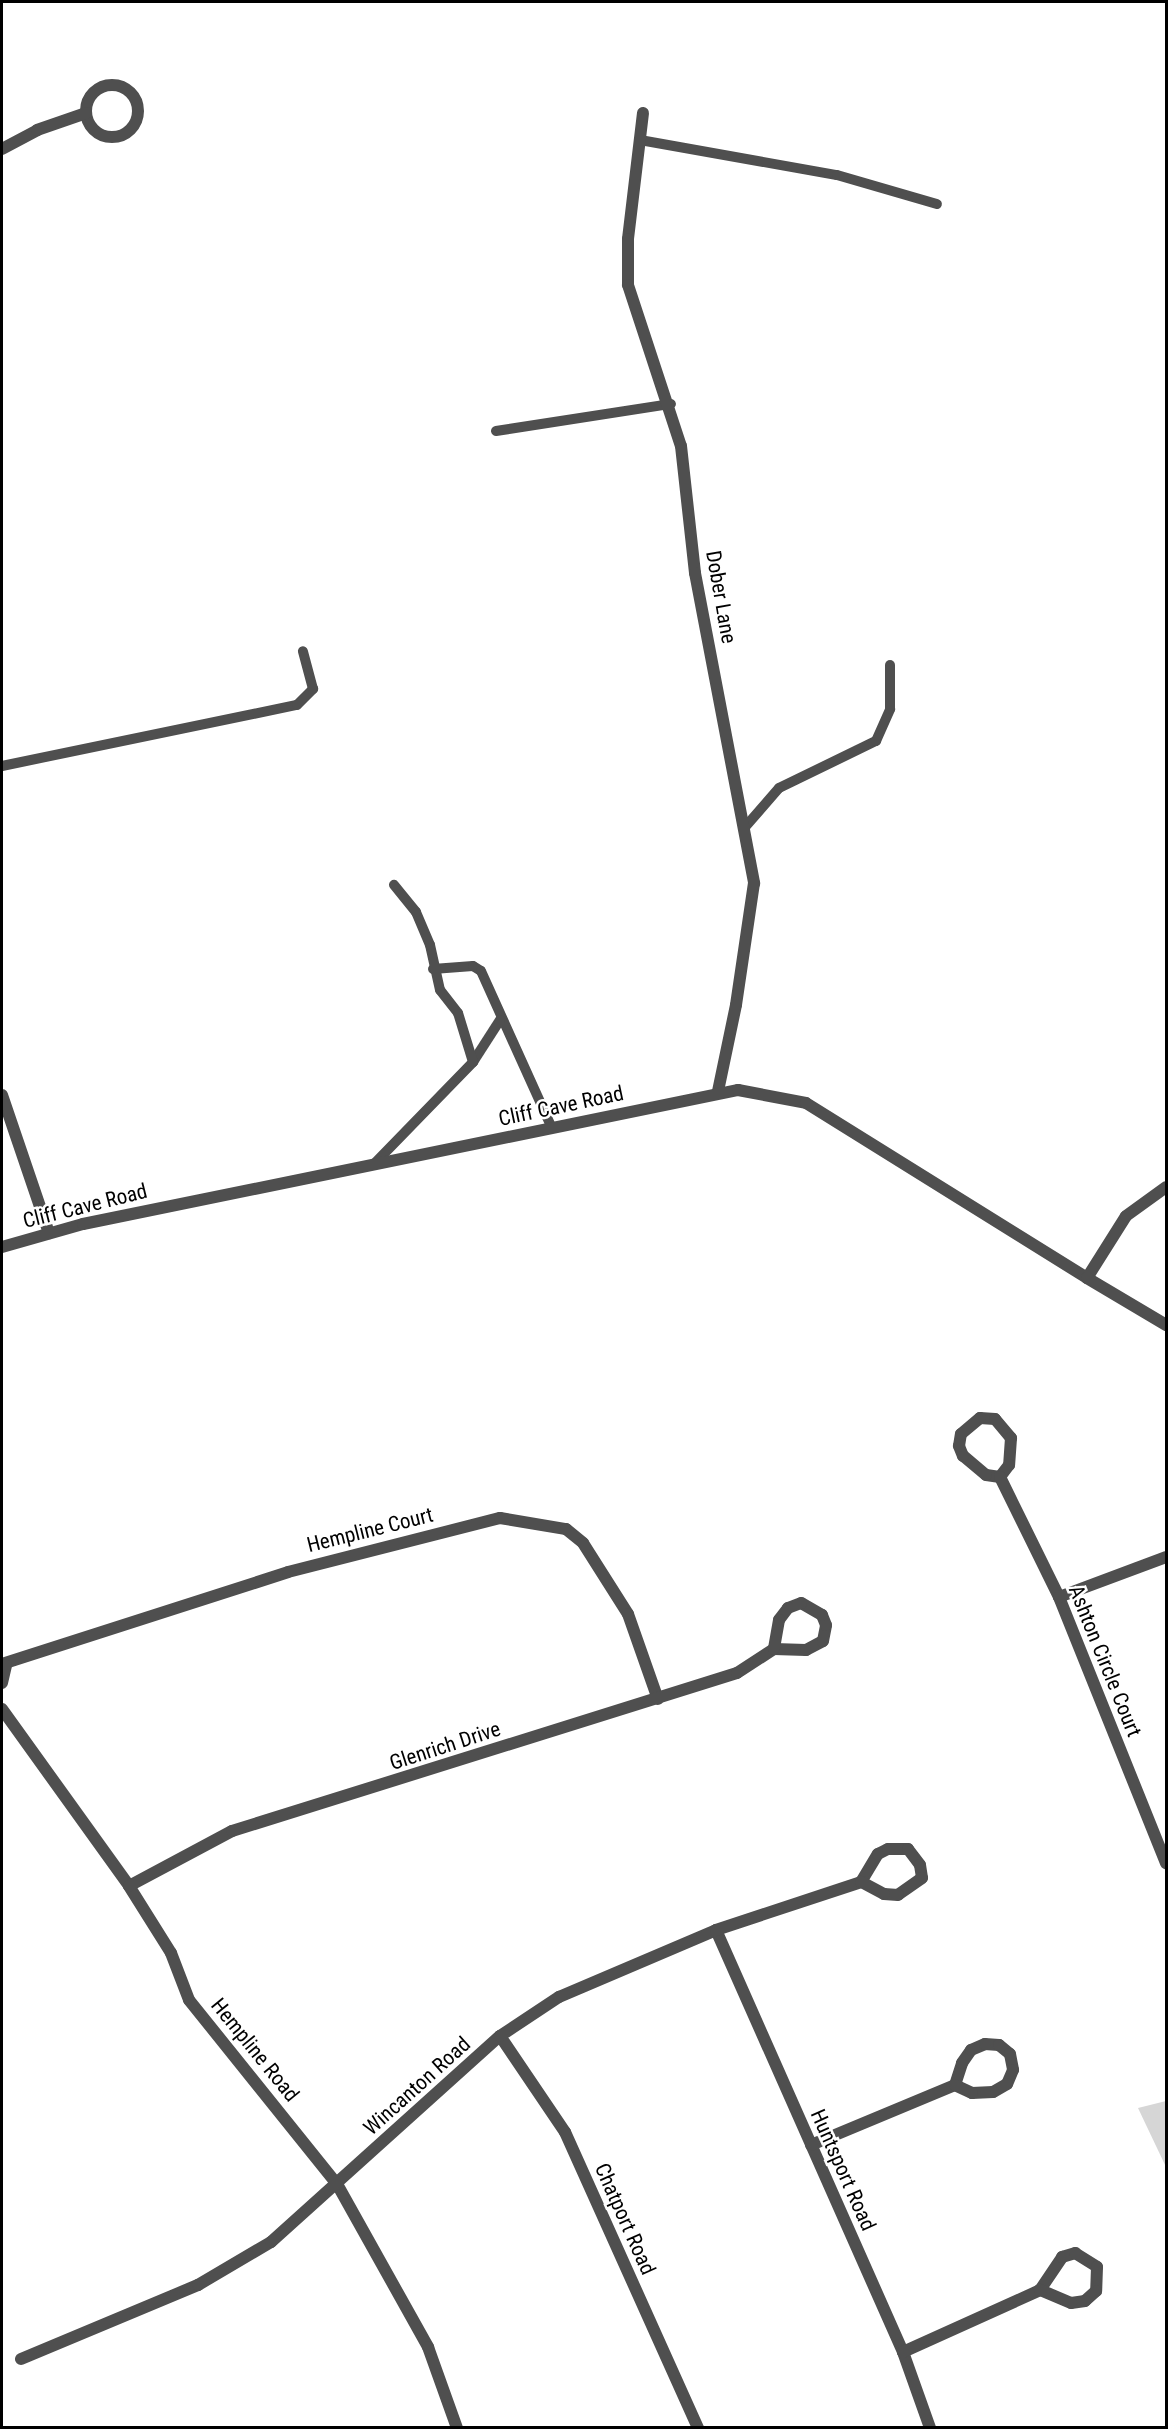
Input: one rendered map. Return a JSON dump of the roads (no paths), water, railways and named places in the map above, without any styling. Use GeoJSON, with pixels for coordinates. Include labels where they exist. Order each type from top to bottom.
{"type":"FeatureCollection","features":[{"type":"Feature","properties":{"kind":"street"},"geometry":{"type":"LineString","coordinates":[[114,85],[130,92],[137,108],[134,124],[114,136],[98,133],[86,113],[91,96],[114,85]]}},
{"type":"Feature","properties":{"kind":"street"},"geometry":{"type":"LineString","coordinates":[[2,149],[37,130],[86,113]]}},
{"type":"Feature","properties":{"kind":"street","name":"Dober Lane"},"geometry":{"type":"LineString","coordinates":[[643,113],[628,239],[628,285],[670,404],[681,446],[695,573],[746,826],[753,906],[718,1091]]}},
{"type":"Feature","properties":{"kind":"street","name":"Cliff Cave Road"},"geometry":{"type":"LineString","coordinates":[[2,1248],[49,1233],[718,1091],[759,1090],[806,1103],[1087,1278],[1167,1325]]}},
{"type":"Feature","properties":{"kind":"street"},"geometry":{"type":"LineString","coordinates":[[2,1095],[49,1233]]}},
{"type":"Feature","properties":{"kind":"street"},"geometry":{"type":"LineString","coordinates":[[1087,1278],[1126,1216],[1167,1187]]}},
{"type":"Feature","properties":{"kind":"street"},"geometry":{"type":"LineString","coordinates":[[980,1418],[994,1419],[1011,1438],[1009,1465],[1000,1477],[980,1471],[963,1456],[959,1446],[961,1434],[980,1418]]}},
{"type":"Feature","properties":{"kind":"street","name":"Ashton Circle Court"},"geometry":{"type":"LineString","coordinates":[[1000,1477],[1059,1597],[1167,1863]]}},
{"type":"Feature","properties":{"kind":"street","name":"Hempline Court"},"geometry":{"type":"LineString","coordinates":[[4,1664],[288,1572],[500,1518],[566,1529],[583,1543],[628,1614],[658,1699]]}},
{"type":"Feature","properties":{"kind":"street"},"geometry":{"type":"LineString","coordinates":[[1059,1597],[1167,1557]]}},
{"type":"Feature","properties":{"kind":"street"},"geometry":{"type":"LineString","coordinates":[[801,1603],[822,1615],[826,1625],[824,1641],[806,1650],[774,1649],[778,1620],[788,1608],[801,1603]]}},
{"type":"Feature","properties":{"kind":"street","name":"Glenrich Drive"},"geometry":{"type":"LineString","coordinates":[[129,1886],[232,1831],[737,1673],[774,1649]]}},
{"type":"Feature","properties":{"kind":"street"},"geometry":{"type":"LineString","coordinates":[[2,1683],[4,1664]]}},
{"type":"Feature","properties":{"kind":"street","name":"Hempline Road"},"geometry":{"type":"LineString","coordinates":[[2,1708],[129,1886],[171,1953],[189,2000],[337,2184],[428,2347],[457,2427]]}},
{"type":"Feature","properties":{"kind":"street"},"geometry":{"type":"LineString","coordinates":[[888,1849],[908,1849],[920,1865],[922,1878],[898,1895],[884,1894],[861,1881],[878,1854],[888,1849]]}},
{"type":"Feature","properties":{"kind":"street","name":"Wincanton Road"},"geometry":{"type":"LineString","coordinates":[[21,2359],[198,2285],[271,2242],[500,2036],[558,1997],[716,1930],[861,1881]]}},
{"type":"Feature","properties":{"kind":"street","name":"Huntsport Road"},"geometry":{"type":"LineString","coordinates":[[716,1930],[903,2352],[930,2427]]}},
{"type":"Feature","properties":{"kind":"street","name":"Chatport Road"},"geometry":{"type":"LineString","coordinates":[[500,2036],[565,2132],[698,2427]]}},
{"type":"Feature","properties":{"kind":"street"},"geometry":{"type":"LineString","coordinates":[[811,2145],[955,2085],[971,2050],[985,2044],[999,2045],[1010,2054],[1012,2070],[1007,2084],[993,2092],[972,2093],[955,2085]]}},
{"type":"Feature","properties":{"kind":"street"},"geometry":{"type":"LineString","coordinates":[[903,2352],[1040,2290],[1062,2257],[1075,2253],[1097,2267],[1096,2291],[1085,2301],[1071,2302],[1040,2290]]}},
{"type":"Feature","properties":{"kind":"lane"},"geometry":{"type":"LineString","coordinates":[[640,140],[837,175],[937,204]]}},
{"type":"Feature","properties":{"kind":"lane"},"geometry":{"type":"LineString","coordinates":[[496,431],[670,404]]}},
{"type":"Feature","properties":{"kind":"lane"},"geometry":{"type":"LineString","coordinates":[[2,766],[297,705],[313,689],[303,651]]}},
{"type":"Feature","properties":{"kind":"lane"},"geometry":{"type":"LineString","coordinates":[[746,826],[779,788],[876,741],[890,709],[890,665]]}},
{"type":"Feature","properties":{"kind":"lane"},"geometry":{"type":"LineString","coordinates":[[394,885],[416,912],[430,945],[433,969],[440,990],[458,1013],[473,1062]]}},
{"type":"Feature","properties":{"kind":"lane"},"geometry":{"type":"LineString","coordinates":[[433,969],[473,966],[481,970],[500,1020],[539,1090],[552,1128]]}},
{"type":"Feature","properties":{"kind":"lane"},"geometry":{"type":"LineString","coordinates":[[373,1165],[473,1062],[500,1020]]}}]}
